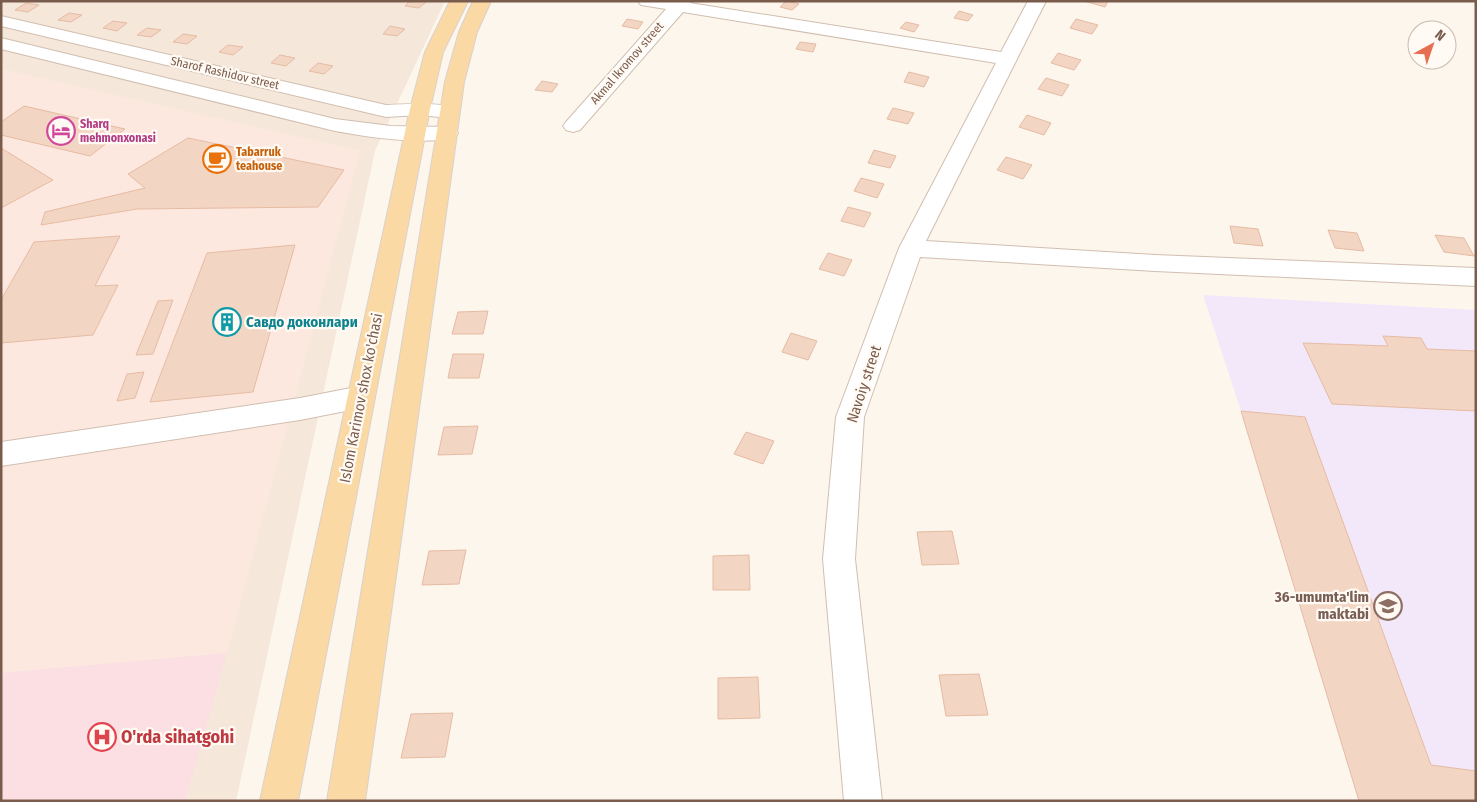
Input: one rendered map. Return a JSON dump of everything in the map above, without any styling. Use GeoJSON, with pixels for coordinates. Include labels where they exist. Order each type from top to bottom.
{"type":"FeatureCollection","features":[{"type":"Feature","properties":{"kind":"main road","name":"Islom Karimov shox ko'chasi"},"geometry":{"type":"LineString","coordinates":[[279,801],[361,397],[411,118],[434,52],[459,1]]}},
{"type":"Feature","properties":{"kind":"main road"},"geometry":{"type":"LineString","coordinates":[[346,801],[459,59],[474,16],[482,1]]}},
{"type":"Feature","properties":{"kind":"street"},"geometry":{"type":"LineString","coordinates":[[647,1],[680,4],[1007,59]]}},
{"type":"Feature","properties":{"kind":"street","name":"Navoiy street"},"geometry":{"type":"LineString","coordinates":[[863,801],[839,559],[850,417],[911,248],[1037,1]]}},
{"type":"Feature","properties":{"kind":"street","name":"Akmal Ikromov street"},"geometry":{"type":"LineString","coordinates":[[573,126],[680,4]]}},
{"type":"Feature","properties":{"kind":"street","name":"Sharof Rashidov street"},"geometry":{"type":"LineString","coordinates":[[1,21],[411,118],[449,122]]}},
{"type":"Feature","properties":{"kind":"street"},"geometry":{"type":"LineString","coordinates":[[1,43],[335,125],[386,133],[397,126],[401,118],[411,118]]}},
{"type":"Feature","properties":{"kind":"street"},"geometry":{"type":"LineString","coordinates":[[911,248],[1165,263],[1476,277]]}},
{"type":"Feature","properties":{"kind":"street"},"geometry":{"type":"LineString","coordinates":[[1,454],[300,409],[361,397]]}},
{"type":"Feature","properties":{"kind":"shaded area"},"geometry":{"type":"Polygon","coordinates":[[[1,1],[445,1],[375,151],[236,801],[1,801],[1,1]]]}},
{"type":"Feature","properties":{"kind":"shaded area"},"geometry":{"type":"Polygon","coordinates":[[[1,69],[360,151],[227,653],[1,673],[1,69]]]}},
{"type":"Feature","properties":{"kind":"shaded area","name":"36-umumta'lim maktabi"},"geometry":{"type":"Polygon","coordinates":[[[1203,295],[1476,310],[1476,801],[1359,801],[1241,411],[1203,295]]]}},
{"type":"Feature","properties":{"kind":"shaded area","name":"O'rda sihatgohi"},"geometry":{"type":"Polygon","coordinates":[[[227,653],[185,801],[1,801],[1,673],[227,653]]]}},
{"type":"Feature","properties":{"kind":"building"},"geometry":{"type":"Polygon","coordinates":[[[410,1],[426,2],[419,8],[405,6],[410,1]]]}},
{"type":"Feature","properties":{"kind":"building"},"geometry":{"type":"Polygon","coordinates":[[[786,1],[799,4],[792,10],[780,7],[786,1]]]}},
{"type":"Feature","properties":{"kind":"building"},"geometry":{"type":"Polygon","coordinates":[[[1084,1],[1108,1],[1105,7],[1084,1]]]}},
{"type":"Feature","properties":{"kind":"building"},"geometry":{"type":"Polygon","coordinates":[[[26,3],[39,5],[28,12],[15,10],[26,3]]]}},
{"type":"Feature","properties":{"kind":"building"},"geometry":{"type":"Polygon","coordinates":[[[959,11],[973,15],[968,21],[954,18],[959,11]]]}},
{"type":"Feature","properties":{"kind":"building"},"geometry":{"type":"Polygon","coordinates":[[[69,13],[82,15],[71,22],[58,20],[69,13]]]}},
{"type":"Feature","properties":{"kind":"building"},"geometry":{"type":"Polygon","coordinates":[[[627,19],[643,22],[638,29],[622,26],[627,19]]]}},
{"type":"Feature","properties":{"kind":"building"},"geometry":{"type":"Polygon","coordinates":[[[1076,19],[1098,25],[1092,34],[1070,28],[1076,19]]]}},
{"type":"Feature","properties":{"kind":"building"},"geometry":{"type":"Polygon","coordinates":[[[113,21],[127,23],[117,31],[103,28],[113,21]]]}},
{"type":"Feature","properties":{"kind":"building"},"geometry":{"type":"Polygon","coordinates":[[[906,22],[919,25],[914,32],[900,28],[906,22]]]}},
{"type":"Feature","properties":{"kind":"building"},"geometry":{"type":"Polygon","coordinates":[[[390,26],[405,29],[397,36],[383,34],[390,26]]]}},
{"type":"Feature","properties":{"kind":"building"},"geometry":{"type":"Polygon","coordinates":[[[147,28],[161,30],[151,37],[137,35],[147,28]]]}},
{"type":"Feature","properties":{"kind":"building"},"geometry":{"type":"Polygon","coordinates":[[[183,34],[197,36],[187,44],[173,42],[183,34]]]}},
{"type":"Feature","properties":{"kind":"building"},"geometry":{"type":"Polygon","coordinates":[[[800,42],[816,44],[813,52],[796,49],[800,42]]]}},
{"type":"Feature","properties":{"kind":"building"},"geometry":{"type":"Polygon","coordinates":[[[228,45],[243,47],[233,55],[219,52],[228,45]]]}},
{"type":"Feature","properties":{"kind":"building"},"geometry":{"type":"Polygon","coordinates":[[[1058,53],[1081,60],[1074,70],[1051,63],[1058,53]]]}},
{"type":"Feature","properties":{"kind":"building"},"geometry":{"type":"Polygon","coordinates":[[[280,55],[295,58],[286,66],[271,63],[280,55]]]}},
{"type":"Feature","properties":{"kind":"building"},"geometry":{"type":"Polygon","coordinates":[[[318,63],[333,66],[324,74],[309,71],[318,63]]]}},
{"type":"Feature","properties":{"kind":"building"},"geometry":{"type":"Polygon","coordinates":[[[909,72],[929,77],[924,87],[904,82],[909,72]]]}},
{"type":"Feature","properties":{"kind":"building"},"geometry":{"type":"Polygon","coordinates":[[[1046,78],[1069,85],[1062,96],[1038,89],[1046,78]]]}},
{"type":"Feature","properties":{"kind":"building"},"geometry":{"type":"Polygon","coordinates":[[[542,81],[558,84],[552,92],[535,90],[542,81]]]}},
{"type":"Feature","properties":{"kind":"building"},"geometry":{"type":"Polygon","coordinates":[[[24,106],[125,129],[90,156],[1,135],[1,122],[24,106]]]}},
{"type":"Feature","properties":{"kind":"building"},"geometry":{"type":"Polygon","coordinates":[[[893,108],[914,113],[908,124],[887,119],[893,108]]]}},
{"type":"Feature","properties":{"kind":"building"},"geometry":{"type":"Polygon","coordinates":[[[1027,115],[1051,123],[1044,135],[1019,127],[1027,115]]]}},
{"type":"Feature","properties":{"kind":"building"},"geometry":{"type":"Polygon","coordinates":[[[188,138],[344,170],[318,207],[137,209],[41,225],[45,212],[145,188],[128,174],[188,138]]]}},
{"type":"Feature","properties":{"kind":"building"},"geometry":{"type":"Polygon","coordinates":[[[1,148],[53,180],[1,208],[1,148]]]}},
{"type":"Feature","properties":{"kind":"building"},"geometry":{"type":"Polygon","coordinates":[[[874,150],[896,156],[890,168],[868,163],[874,150]]]}},
{"type":"Feature","properties":{"kind":"building"},"geometry":{"type":"Polygon","coordinates":[[[1006,157],[1032,165],[1023,179],[997,170],[1006,157]]]}},
{"type":"Feature","properties":{"kind":"building"},"geometry":{"type":"Polygon","coordinates":[[[861,178],[884,184],[877,198],[854,191],[861,178]]]}},
{"type":"Feature","properties":{"kind":"building"},"geometry":{"type":"Polygon","coordinates":[[[848,207],[871,213],[864,227],[841,221],[848,207]]]}},
{"type":"Feature","properties":{"kind":"building"},"geometry":{"type":"Polygon","coordinates":[[[1230,226],[1258,229],[1263,246],[1234,243],[1230,226]]]}},
{"type":"Feature","properties":{"kind":"building"},"geometry":{"type":"Polygon","coordinates":[[[1328,230],[1357,233],[1364,251],[1335,248],[1328,230]]]}},
{"type":"Feature","properties":{"kind":"building"},"geometry":{"type":"Polygon","coordinates":[[[1435,235],[1464,238],[1474,256],[1444,252],[1435,235]]]}},
{"type":"Feature","properties":{"kind":"building"},"geometry":{"type":"Polygon","coordinates":[[[120,236],[95,286],[118,285],[93,335],[1,343],[1,300],[34,242],[120,236]]]}},
{"type":"Feature","properties":{"kind":"building","name":"Cавдо доконлари"},"geometry":{"type":"Polygon","coordinates":[[[295,245],[253,392],[150,402],[207,253],[295,245]]]}},
{"type":"Feature","properties":{"kind":"building"},"geometry":{"type":"Polygon","coordinates":[[[828,253],[852,260],[844,276],[819,269],[828,253]]]}},
{"type":"Feature","properties":{"kind":"building"},"geometry":{"type":"Polygon","coordinates":[[[173,300],[153,354],[136,355],[158,301],[173,300]]]}},
{"type":"Feature","properties":{"kind":"building"},"geometry":{"type":"Polygon","coordinates":[[[488,311],[483,334],[452,334],[458,312],[488,311]]]}},
{"type":"Feature","properties":{"kind":"building"},"geometry":{"type":"Polygon","coordinates":[[[791,333],[817,341],[808,360],[782,352],[791,333]]]}},
{"type":"Feature","properties":{"kind":"building"},"geometry":{"type":"Polygon","coordinates":[[[1383,336],[1421,338],[1427,349],[1476,351],[1476,411],[1332,404],[1303,343],[1388,346],[1383,336]]]}},
{"type":"Feature","properties":{"kind":"building"},"geometry":{"type":"Polygon","coordinates":[[[453,354],[484,354],[479,378],[448,378],[453,354]]]}},
{"type":"Feature","properties":{"kind":"building"},"geometry":{"type":"Polygon","coordinates":[[[144,372],[135,398],[117,401],[127,374],[144,372]]]}},
{"type":"Feature","properties":{"kind":"building"},"geometry":{"type":"Polygon","coordinates":[[[1241,411],[1305,417],[1431,765],[1476,771],[1476,801],[1359,801],[1241,411]]]}},
{"type":"Feature","properties":{"kind":"building"},"geometry":{"type":"Polygon","coordinates":[[[478,426],[472,454],[438,455],[444,427],[478,426]]]}},
{"type":"Feature","properties":{"kind":"building"},"geometry":{"type":"Polygon","coordinates":[[[746,432],[774,441],[763,464],[734,454],[746,432]]]}},
{"type":"Feature","properties":{"kind":"building"},"geometry":{"type":"Polygon","coordinates":[[[952,531],[959,564],[922,565],[917,532],[952,531]]]}},
{"type":"Feature","properties":{"kind":"building"},"geometry":{"type":"Polygon","coordinates":[[[466,550],[459,584],[422,585],[429,551],[466,550]]]}},
{"type":"Feature","properties":{"kind":"building"},"geometry":{"type":"Polygon","coordinates":[[[749,555],[750,590],[713,590],[713,556],[749,555]]]}},
{"type":"Feature","properties":{"kind":"building"},"geometry":{"type":"Polygon","coordinates":[[[979,674],[988,715],[946,716],[939,675],[979,674]]]}},
{"type":"Feature","properties":{"kind":"building"},"geometry":{"type":"Polygon","coordinates":[[[758,677],[760,718],[718,719],[718,678],[758,677]]]}},
{"type":"Feature","properties":{"kind":"building"},"geometry":{"type":"Polygon","coordinates":[[[453,713],[445,757],[401,758],[411,714],[453,713]]]}},
{"type":"Feature","properties":{"kind":"place","name":"Sharq mehmonxonasi"},"geometry":{"type":"Point","coordinates":[61,131]}},
{"type":"Feature","properties":{"kind":"place","name":"Tabarruk teahouse"},"geometry":{"type":"Point","coordinates":[217,159]}},
{"type":"Feature","properties":{"kind":"place","name":"Cавдо доконлари"},"geometry":{"type":"Point","coordinates":[227,322]}},
{"type":"Feature","properties":{"kind":"place","name":"36-umumta'lim maktabi"},"geometry":{"type":"Point","coordinates":[1388,606]}},
{"type":"Feature","properties":{"kind":"place","name":"O'rda sihatgohi"},"geometry":{"type":"Point","coordinates":[102,737]}}]}
